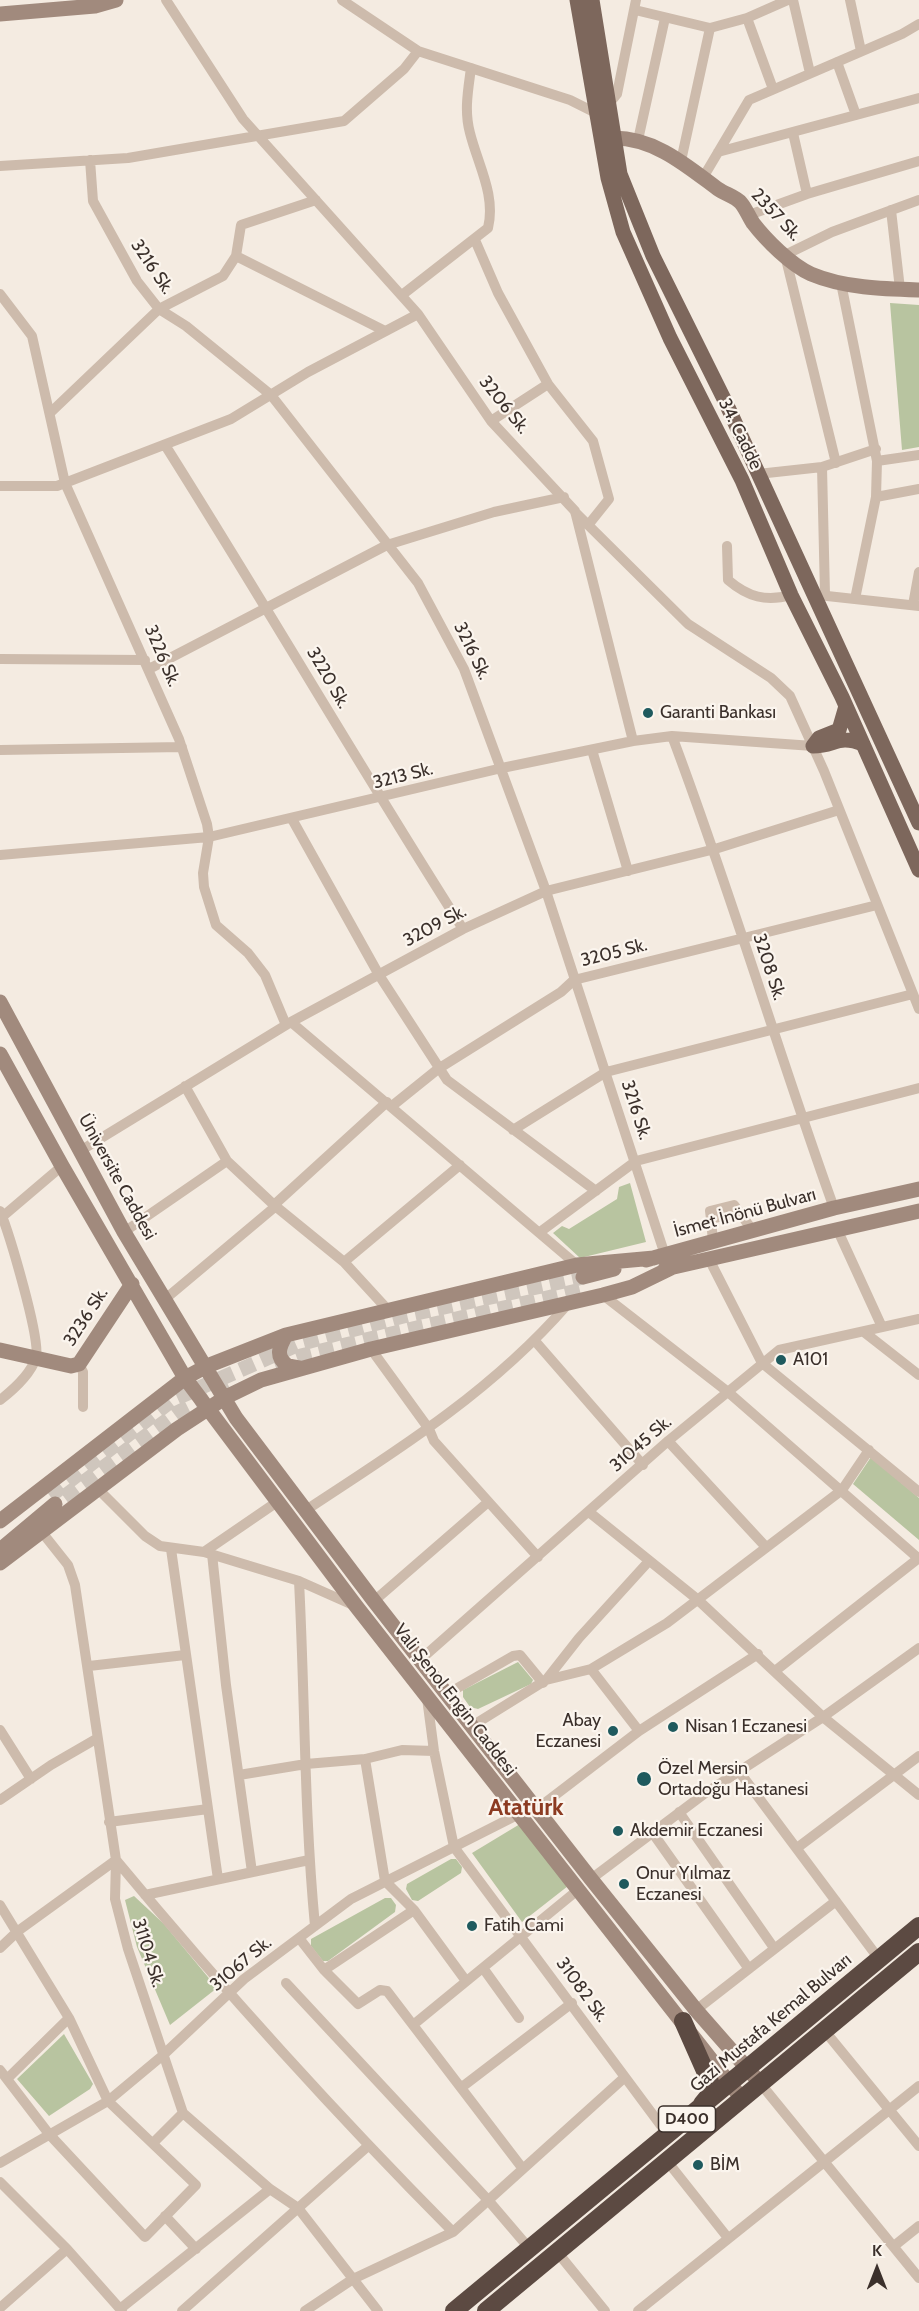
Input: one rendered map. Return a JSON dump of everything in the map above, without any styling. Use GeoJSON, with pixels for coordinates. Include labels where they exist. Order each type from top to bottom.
{"type":"FeatureCollection","features":[{"type":"Feature","properties":{"kind":"highway","name":"Gazi Mustafa Kemal Bulvarı"},"geometry":{"type":"LineString","coordinates":[[454,2311],[919,1926]]}},
{"type":"Feature","properties":{"kind":"highway","name":"D400"},"geometry":{"type":"LineString","coordinates":[[491,2309],[919,1952]]}},
{"type":"Feature","properties":{"kind":"highway"},"geometry":{"type":"LineString","coordinates":[[690,2016],[710,2082],[711,2093],[696,2112]]}},
{"type":"Feature","properties":{"kind":"main road"},"geometry":{"type":"LineString","coordinates":[[0,14],[94,6],[116,0]]}},
{"type":"Feature","properties":{"kind":"main road","name":"34. Cadde"},"geometry":{"type":"LineString","coordinates":[[577,0],[608,178],[622,232],[670,338],[742,480],[791,595],[846,706],[919,870]]}},
{"type":"Feature","properties":{"kind":"main road","name":"34. Cadde"},"geometry":{"type":"LineString","coordinates":[[592,0],[620,174],[653,256],[819,595],[919,823]]}},
{"type":"Feature","properties":{"kind":"main road","name":"2357 Sk."},"geometry":{"type":"LineString","coordinates":[[614,138],[638,140],[681,161],[704,176],[719,190],[740,202],[748,215],[785,255],[809,273],[841,283],[919,290]]}},
{"type":"Feature","properties":{"kind":"main road"},"geometry":{"type":"LineString","coordinates":[[841,734],[846,706]]}},
{"type":"Feature","properties":{"kind":"main road"},"geometry":{"type":"LineString","coordinates":[[813,746],[819,738],[841,734],[863,744]]}},
{"type":"Feature","properties":{"kind":"main road","name":"Üniversite Caddesi"},"geometry":{"type":"LineString","coordinates":[[0,1002],[124,1232],[226,1397]]}},
{"type":"Feature","properties":{"kind":"main road"},"geometry":{"type":"LineString","coordinates":[[0,1054],[185,1378]]}},
{"type":"Feature","properties":{"kind":"main road","name":"İsmet İnönü Bulvarı"},"geometry":{"type":"LineString","coordinates":[[0,1521],[185,1378],[207,1366],[286,1335],[388,1310],[582,1277],[664,1260],[713,1242],[834,1208],[919,1189]]}},
{"type":"Feature","properties":{"kind":"main road","name":"İsmet İnönü Bulvarı"},"geometry":{"type":"LineString","coordinates":[[664,1260],[709,1259],[919,1211]]}},
{"type":"Feature","properties":{"kind":"main road"},"geometry":{"type":"LineString","coordinates":[[0,1563],[177,1429],[226,1397],[261,1380],[371,1349],[567,1305],[632,1287],[664,1260]]}},
{"type":"Feature","properties":{"kind":"main road","name":"3236 Sk."},"geometry":{"type":"LineString","coordinates":[[0,1350],[72,1366],[78,1364],[132,1284]]}},
{"type":"Feature","properties":{"kind":"main road"},"geometry":{"type":"LineString","coordinates":[[286,1335],[279,1349],[280,1357],[288,1366],[300,1368]]}},
{"type":"Feature","properties":{"kind":"main road","name":"Vali Şenol Engin Caddesi"},"geometry":{"type":"LineString","coordinates":[[185,1378],[356,1606],[579,1889],[690,2016],[760,2084]]}},
{"type":"Feature","properties":{"kind":"main road","name":"Vali Şenol Engin Caddesi"},"geometry":{"type":"LineString","coordinates":[[226,1397],[237,1418],[374,1601],[591,1879],[690,2016],[730,2083],[742,2098]]}},
{"type":"Feature","properties":{"kind":"main road"},"geometry":{"type":"LineString","coordinates":[[0,1536],[52,1500],[0,1550]]}},
{"type":"Feature","properties":{"kind":"street","name":"3206 Sk."},"geometry":{"type":"LineString","coordinates":[[166,0],[243,119],[402,295],[418,314],[491,421],[575,511],[633,741]]}},
{"type":"Feature","properties":{"kind":"street"},"geometry":{"type":"LineString","coordinates":[[342,0],[418,51],[570,100],[596,113]]}},
{"type":"Feature","properties":{"kind":"street"},"geometry":{"type":"LineString","coordinates":[[607,100],[613,99],[617,94],[636,5],[665,18],[710,28],[747,18],[788,0]]}},
{"type":"Feature","properties":{"kind":"street"},"geometry":{"type":"LineString","coordinates":[[793,0],[810,73]]}},
{"type":"Feature","properties":{"kind":"street"},"geometry":{"type":"LineString","coordinates":[[850,0],[861,51]]}},
{"type":"Feature","properties":{"kind":"street"},"geometry":{"type":"LineString","coordinates":[[638,140],[665,18]]}},
{"type":"Feature","properties":{"kind":"street"},"geometry":{"type":"LineString","coordinates":[[747,18],[773,89]]}},
{"type":"Feature","properties":{"kind":"street"},"geometry":{"type":"LineString","coordinates":[[704,176],[749,100],[902,34],[919,24]]}},
{"type":"Feature","properties":{"kind":"street"},"geometry":{"type":"LineString","coordinates":[[681,161],[710,28]]}},
{"type":"Feature","properties":{"kind":"street"},"geometry":{"type":"LineString","coordinates":[[0,166],[128,158],[344,121],[404,69],[418,51]]}},
{"type":"Feature","properties":{"kind":"street"},"geometry":{"type":"LineString","coordinates":[[837,62],[856,115]]}},
{"type":"Feature","properties":{"kind":"street"},"geometry":{"type":"LineString","coordinates":[[402,295],[489,228],[492,211],[470,132],[466,106],[471,68]]}},
{"type":"Feature","properties":{"kind":"street"},"geometry":{"type":"LineString","coordinates":[[718,152],[919,98]]}},
{"type":"Feature","properties":{"kind":"street"},"geometry":{"type":"LineString","coordinates":[[793,133],[807,194]]}},
{"type":"Feature","properties":{"kind":"street","name":"3216 Sk."},"geometry":{"type":"LineString","coordinates":[[90,160],[93,201],[137,281],[159,309],[186,326],[271,395],[418,583],[464,669],[546,891],[636,1161],[664,1260]]}},
{"type":"Feature","properties":{"kind":"street"},"geometry":{"type":"LineString","coordinates":[[748,215],[807,194],[919,161]]}},
{"type":"Feature","properties":{"kind":"street"},"geometry":{"type":"LineString","coordinates":[[50,413],[159,309],[223,276],[236,256],[241,225],[316,200]]}},
{"type":"Feature","properties":{"kind":"street"},"geometry":{"type":"LineString","coordinates":[[836,463],[785,255],[832,232],[919,200]]}},
{"type":"Feature","properties":{"kind":"street"},"geometry":{"type":"LineString","coordinates":[[891,210],[900,289]]}},
{"type":"Feature","properties":{"kind":"street"},"geometry":{"type":"LineString","coordinates":[[475,240],[498,293],[548,384],[593,441],[609,499],[590,524]]}},
{"type":"Feature","properties":{"kind":"street"},"geometry":{"type":"LineString","coordinates":[[236,256],[385,331]]}},
{"type":"Feature","properties":{"kind":"street"},"geometry":{"type":"LineString","coordinates":[[841,283],[877,462],[876,497],[855,599]]}},
{"type":"Feature","properties":{"kind":"street","name":"3226 Sk."},"geometry":{"type":"LineString","coordinates":[[0,294],[32,336],[65,483],[182,747],[207,824],[209,837],[203,873],[204,887],[216,925],[248,953],[265,975],[289,1023],[540,1232],[582,1277]]}},
{"type":"Feature","properties":{"kind":"street"},"geometry":{"type":"LineString","coordinates":[[0,486],[57,486],[231,419],[418,314]]}},
{"type":"Feature","properties":{"kind":"street"},"geometry":{"type":"LineString","coordinates":[[491,421],[548,384]]}},
{"type":"Feature","properties":{"kind":"street","name":"3220 Sk."},"geometry":{"type":"LineString","coordinates":[[165,445],[268,608],[380,799],[463,929]]}},
{"type":"Feature","properties":{"kind":"street"},"geometry":{"type":"LineString","coordinates":[[758,474],[822,467],[876,449]]}},
{"type":"Feature","properties":{"kind":"street"},"geometry":{"type":"LineString","coordinates":[[877,462],[919,455]]}},
{"type":"Feature","properties":{"kind":"street"},"geometry":{"type":"LineString","coordinates":[[822,467],[819,595],[916,606],[919,572]]}},
{"type":"Feature","properties":{"kind":"street"},"geometry":{"type":"LineString","coordinates":[[876,497],[919,489]]}},
{"type":"Feature","properties":{"kind":"street"},"geometry":{"type":"LineString","coordinates":[[0,659],[147,664],[268,608],[387,545],[494,512],[564,497]]}},
{"type":"Feature","properties":{"kind":"street"},"geometry":{"type":"LineString","coordinates":[[575,511],[688,624],[771,678],[790,696],[813,746],[919,1009]]}},
{"type":"Feature","properties":{"kind":"street"},"geometry":{"type":"LineString","coordinates":[[727,546],[728,580],[739,590],[753,597],[773,600],[791,595]]}},
{"type":"Feature","properties":{"kind":"street","name":"3213 Sk."},"geometry":{"type":"LineString","coordinates":[[0,855],[209,837],[380,799],[502,768],[633,741],[672,736],[813,746]]}},
{"type":"Feature","properties":{"kind":"street","name":"3208 Sk."},"geometry":{"type":"LineString","coordinates":[[672,736],[715,849],[772,1031],[834,1208]]}},
{"type":"Feature","properties":{"kind":"street"},"geometry":{"type":"LineString","coordinates":[[0,750],[182,747]]}},
{"type":"Feature","properties":{"kind":"street"},"geometry":{"type":"LineString","coordinates":[[592,750],[628,871]]}},
{"type":"Feature","properties":{"kind":"street","name":"3209 Sk."},"geometry":{"type":"LineString","coordinates":[[80,1151],[289,1023],[463,929],[546,891],[715,849],[839,810]]}},
{"type":"Feature","properties":{"kind":"street"},"geometry":{"type":"LineString","coordinates":[[292,819],[379,975],[438,1069],[447,1080],[596,1191]]}},
{"type":"Feature","properties":{"kind":"street","name":"3205 Sk."},"geometry":{"type":"LineString","coordinates":[[164,1300],[389,1104],[438,1069],[561,992],[574,980],[877,905]]}},
{"type":"Feature","properties":{"kind":"street"},"geometry":{"type":"LineString","coordinates":[[513,1130],[606,1072],[913,994]]}},
{"type":"Feature","properties":{"kind":"street"},"geometry":{"type":"LineString","coordinates":[[185,1086],[227,1161],[275,1205],[344,1262],[388,1310]]}},
{"type":"Feature","properties":{"kind":"street"},"geometry":{"type":"LineString","coordinates":[[540,1232],[636,1161],[919,1088]]}},
{"type":"Feature","properties":{"kind":"street"},"geometry":{"type":"LineString","coordinates":[[124,1232],[227,1161]]}},
{"type":"Feature","properties":{"kind":"street"},"geometry":{"type":"LineString","coordinates":[[0,1400],[17,1387],[36,1358],[35,1334],[1,1214],[62,1166]]}},
{"type":"Feature","properties":{"kind":"street"},"geometry":{"type":"LineString","coordinates":[[344,1262],[460,1166]]}},
{"type":"Feature","properties":{"kind":"street"},"geometry":{"type":"LineString","coordinates":[[713,1242],[711,1219],[737,1212],[753,1231]]}},
{"type":"Feature","properties":{"kind":"street"},"geometry":{"type":"LineString","coordinates":[[838,1231],[882,1328]]}},
{"type":"Feature","properties":{"kind":"street"},"geometry":{"type":"LineString","coordinates":[[709,1259],[762,1364],[919,1491]]}},
{"type":"Feature","properties":{"kind":"street"},"geometry":{"type":"LineString","coordinates":[[603,1295],[728,1392],[919,1558],[775,1671]]}},
{"type":"Feature","properties":{"kind":"street"},"geometry":{"type":"LineString","coordinates":[[306,1510],[429,1429],[536,1341],[567,1305]]}},
{"type":"Feature","properties":{"kind":"street","name":"31045 Sk."},"geometry":{"type":"LineString","coordinates":[[420,1660],[668,1441],[779,1350],[919,1319]]}},
{"type":"Feature","properties":{"kind":"street"},"geometry":{"type":"LineString","coordinates":[[864,1332],[919,1375]]}},
{"type":"Feature","properties":{"kind":"street"},"geometry":{"type":"LineString","coordinates":[[536,1341],[643,1465]]}},
{"type":"Feature","properties":{"kind":"street"},"geometry":{"type":"LineString","coordinates":[[371,1349],[429,1429],[434,1442],[537,1557]]}},
{"type":"Feature","properties":{"kind":"street"},"geometry":{"type":"LineString","coordinates":[[78,1364],[83,1372],[83,1407]]}},
{"type":"Feature","properties":{"kind":"street"},"geometry":{"type":"LineString","coordinates":[[668,1441],[765,1546]]}},
{"type":"Feature","properties":{"kind":"street"},"geometry":{"type":"LineString","coordinates":[[472,1726],[544,1681],[591,1669],[667,1623],[765,1546],[842,1490],[869,1450]]}},
{"type":"Feature","properties":{"kind":"street"},"geometry":{"type":"LineString","coordinates":[[97,1488],[145,1536],[160,1546],[208,1553],[299,1581],[356,1606]]}},
{"type":"Feature","properties":{"kind":"street"},"geometry":{"type":"LineString","coordinates":[[208,1553],[277,1502]]}},
{"type":"Feature","properties":{"kind":"street"},"geometry":{"type":"LineString","coordinates":[[374,1601],[487,1503]]}},
{"type":"Feature","properties":{"kind":"street"},"geometry":{"type":"LineString","coordinates":[[589,1512],[697,1599],[823,1717],[919,1795]]}},
{"type":"Feature","properties":{"kind":"street","name":"31104 Sk."},"geometry":{"type":"LineString","coordinates":[[41,1531],[68,1565],[75,1585],[89,1666],[96,1739],[116,1860],[115,1899],[162,2056],[183,2113],[270,2189],[298,2208],[378,2311]]}},
{"type":"Feature","properties":{"kind":"street"},"geometry":{"type":"LineString","coordinates":[[171,1549],[218,1879]]}},
{"type":"Feature","properties":{"kind":"street"},"geometry":{"type":"LineString","coordinates":[[208,1553],[252,1872]]}},
{"type":"Feature","properties":{"kind":"street"},"geometry":{"type":"LineString","coordinates":[[544,1681],[579,1638],[649,1562]]}},
{"type":"Feature","properties":{"kind":"street"},"geometry":{"type":"LineString","coordinates":[[299,1581],[309,1860],[315,1926]]}},
{"type":"Feature","properties":{"kind":"street"},"geometry":{"type":"LineString","coordinates":[[591,1879],[738,1770],[823,1717],[919,1648]]}},
{"type":"Feature","properties":{"kind":"street"},"geometry":{"type":"LineString","coordinates":[[537,1809],[639,1731],[758,1654]]}},
{"type":"Feature","properties":{"kind":"street"},"geometry":{"type":"LineString","coordinates":[[89,1666],[185,1655]]}},
{"type":"Feature","properties":{"kind":"street"},"geometry":{"type":"LineString","coordinates":[[447,1694],[513,1656],[520,1655],[544,1681]]}},
{"type":"Feature","properties":{"kind":"street"},"geometry":{"type":"LineString","coordinates":[[591,1669],[639,1731]]}},
{"type":"Feature","properties":{"kind":"street","name":"31082 Sk."},"geometry":{"type":"LineString","coordinates":[[427,1695],[434,1751],[454,1847],[668,2134]]}},
{"type":"Feature","properties":{"kind":"street"},"geometry":{"type":"LineString","coordinates":[[0,1730],[31,1779]]}},
{"type":"Feature","properties":{"kind":"street"},"geometry":{"type":"LineString","coordinates":[[0,1800],[96,1739]]}},
{"type":"Feature","properties":{"kind":"street"},"geometry":{"type":"LineString","coordinates":[[239,1776],[306,1764],[365,1759],[402,1750],[434,1751]]}},
{"type":"Feature","properties":{"kind":"street"},"geometry":{"type":"LineString","coordinates":[[797,1848],[919,1756]]}},
{"type":"Feature","properties":{"kind":"street"},"geometry":{"type":"LineString","coordinates":[[365,1759],[385,1881],[414,1910],[466,1981]]}},
{"type":"Feature","properties":{"kind":"street"},"geometry":{"type":"LineString","coordinates":[[738,1770],[879,1959]]}},
{"type":"Feature","properties":{"kind":"street"},"geometry":{"type":"LineString","coordinates":[[109,1822],[208,1809]]}},
{"type":"Feature","properties":{"kind":"street"},"geometry":{"type":"LineString","coordinates":[[679,1812],[774,1948]]}},
{"type":"Feature","properties":{"kind":"street","name":"31067 Sk."},"geometry":{"type":"LineString","coordinates":[[0,2163],[108,2101],[162,2056],[229,1994],[351,1899],[519,1814]]}},
{"type":"Feature","properties":{"kind":"street"},"geometry":{"type":"LineString","coordinates":[[652,1833],[749,1969]]}},
{"type":"Feature","properties":{"kind":"street"},"geometry":{"type":"LineString","coordinates":[[0,1948],[18,1931],[116,1860],[229,1994],[369,2146],[453,2232]]}},
{"type":"Feature","properties":{"kind":"street"},"geometry":{"type":"LineString","coordinates":[[145,1895],[309,1860]]}},
{"type":"Feature","properties":{"kind":"street"},"geometry":{"type":"LineString","coordinates":[[412,2025],[579,1889]]}},
{"type":"Feature","properties":{"kind":"street"},"geometry":{"type":"LineString","coordinates":[[690,2016],[836,1901]]}},
{"type":"Feature","properties":{"kind":"street"},"geometry":{"type":"LineString","coordinates":[[0,1905],[18,1931],[69,2018],[108,2101],[196,2185],[145,2237],[49,2134],[0,2070]]}},
{"type":"Feature","properties":{"kind":"street"},"geometry":{"type":"LineString","coordinates":[[324,1970],[414,1910]]}},
{"type":"Feature","properties":{"kind":"street"},"geometry":{"type":"LineString","coordinates":[[299,1938],[324,1970],[358,2004],[380,1990],[387,1991],[523,2169]]}},
{"type":"Feature","properties":{"kind":"street"},"geometry":{"type":"LineString","coordinates":[[483,1968],[519,2018]]}},
{"type":"Feature","properties":{"kind":"street"},"geometry":{"type":"LineString","coordinates":[[286,1983],[488,2200],[529,2248]]}},
{"type":"Feature","properties":{"kind":"street"},"geometry":{"type":"LineString","coordinates":[[462,2087],[572,2003]]}},
{"type":"Feature","properties":{"kind":"street"},"geometry":{"type":"LineString","coordinates":[[8,2078],[69,2018]]}},
{"type":"Feature","properties":{"kind":"street"},"geometry":{"type":"LineString","coordinates":[[824,2030],[919,2146]]}},
{"type":"Feature","properties":{"kind":"street"},"geometry":{"type":"LineString","coordinates":[[305,2311],[353,2279],[453,2232],[625,2077]]}},
{"type":"Feature","properties":{"kind":"street"},"geometry":{"type":"LineString","coordinates":[[760,2084],[919,2278]]}},
{"type":"Feature","properties":{"kind":"street"},"geometry":{"type":"LineString","coordinates":[[638,2311],[919,2086]]}},
{"type":"Feature","properties":{"kind":"street"},"geometry":{"type":"LineString","coordinates":[[153,2144],[183,2113]]}},
{"type":"Feature","properties":{"kind":"street"},"geometry":{"type":"LineString","coordinates":[[182,2311],[369,2146]]}},
{"type":"Feature","properties":{"kind":"street"},"geometry":{"type":"LineString","coordinates":[[667,2161],[728,2238]]}},
{"type":"Feature","properties":{"kind":"street"},"geometry":{"type":"LineString","coordinates":[[0,2182],[67,2249],[121,2310],[270,2189]]}},
{"type":"Feature","properties":{"kind":"street"},"geometry":{"type":"LineString","coordinates":[[165,2216],[196,2249]]}},
{"type":"Feature","properties":{"kind":"street"},"geometry":{"type":"LineString","coordinates":[[894,2246],[919,2226]]}},
{"type":"Feature","properties":{"kind":"street"},"geometry":{"type":"LineString","coordinates":[[0,2309],[67,2249]]}},
{"type":"Feature","properties":{"kind":"street"},"geometry":{"type":"LineString","coordinates":[[558,2253],[605,2311]]}},
{"type":"Feature","properties":{"kind":"green space"},"geometry":{"type":"Polygon","coordinates":[[[890,303],[919,305],[919,447],[902,450],[890,303]]]}},
{"type":"Feature","properties":{"kind":"green space"},"geometry":{"type":"Polygon","coordinates":[[[630,1183],[646,1242],[580,1258],[553,1233],[562,1226],[569,1229],[617,1199],[619,1187],[630,1183]]]}},
{"type":"Feature","properties":{"kind":"green space"},"geometry":{"type":"Polygon","coordinates":[[[871,1457],[919,1498],[919,1540],[853,1484],[871,1457]]]}},
{"type":"Feature","properties":{"kind":"green space"},"geometry":{"type":"Polygon","coordinates":[[[518,1662],[533,1680],[531,1684],[478,1709],[470,1707],[463,1697],[463,1690],[518,1662]]]}},
{"type":"Feature","properties":{"kind":"green space"},"geometry":{"type":"Polygon","coordinates":[[[520,1824],[568,1886],[522,1922],[472,1853],[520,1824]]]}},
{"type":"Feature","properties":{"kind":"green space"},"geometry":{"type":"Polygon","coordinates":[[[451,1859],[456,1859],[462,1867],[461,1873],[418,1901],[412,1900],[406,1889],[407,1884],[451,1859]]]}},
{"type":"Feature","properties":{"kind":"green space"},"geometry":{"type":"Polygon","coordinates":[[[134,1896],[164,1924],[217,1988],[170,2025],[137,1947],[125,1900],[134,1896]]]}},
{"type":"Feature","properties":{"kind":"green space"},"geometry":{"type":"Polygon","coordinates":[[[385,1898],[391,1898],[396,1905],[395,1912],[328,1961],[323,1961],[311,1946],[311,1939],[385,1898]]]}},
{"type":"Feature","properties":{"kind":"green space"},"geometry":{"type":"Polygon","coordinates":[[[64,2034],[93,2084],[90,2089],[49,2116],[17,2079],[64,2034]]]}},
{"type":"Feature","properties":{"kind":"tunnel"},"geometry":{"type":"LineString","coordinates":[[50,1496],[172,1400],[299,1344],[407,1315],[583,1277]]}},
{"type":"Feature","properties":{"kind":"tunnel"},"geometry":{"type":"LineString","coordinates":[[275,1365],[301,1356],[374,1338],[586,1289]]}},
{"type":"Feature","properties":{"kind":"tunnel"},"geometry":{"type":"LineString","coordinates":[[64,1497],[177,1413],[232,1386]]}},
{"type":"Feature","properties":{"kind":"place","name":"Garanti Bankası"},"geometry":{"type":"Point","coordinates":[648,713]}},
{"type":"Feature","properties":{"kind":"place","name":"A101"},"geometry":{"type":"Point","coordinates":[781,1360]}},
{"type":"Feature","properties":{"kind":"place","name":"Nisan 1 Eczanesi"},"geometry":{"type":"Point","coordinates":[673,1727]}},
{"type":"Feature","properties":{"kind":"place","name":"Abay Eczanesi"},"geometry":{"type":"Point","coordinates":[613,1731]}},
{"type":"Feature","properties":{"kind":"place","name":"Özel Mersin Ortadoğu Hastanesi"},"geometry":{"type":"Point","coordinates":[644,1779]}},
{"type":"Feature","properties":{"kind":"place","name":"Akdemir Eczanesi"},"geometry":{"type":"Point","coordinates":[618,1831]}},
{"type":"Feature","properties":{"kind":"place","name":"Onur Yılmaz Eczanesi"},"geometry":{"type":"Point","coordinates":[624,1884]}},
{"type":"Feature","properties":{"kind":"place","name":"Fatih Cami"},"geometry":{"type":"Point","coordinates":[472,1926]}},
{"type":"Feature","properties":{"kind":"place","name":"BİM"},"geometry":{"type":"Point","coordinates":[698,2165]}},
{"type":"Feature","properties":{"kind":"district","name":"Atatürk"},"geometry":{"type":"Point","coordinates":[526,1808]}}]}
